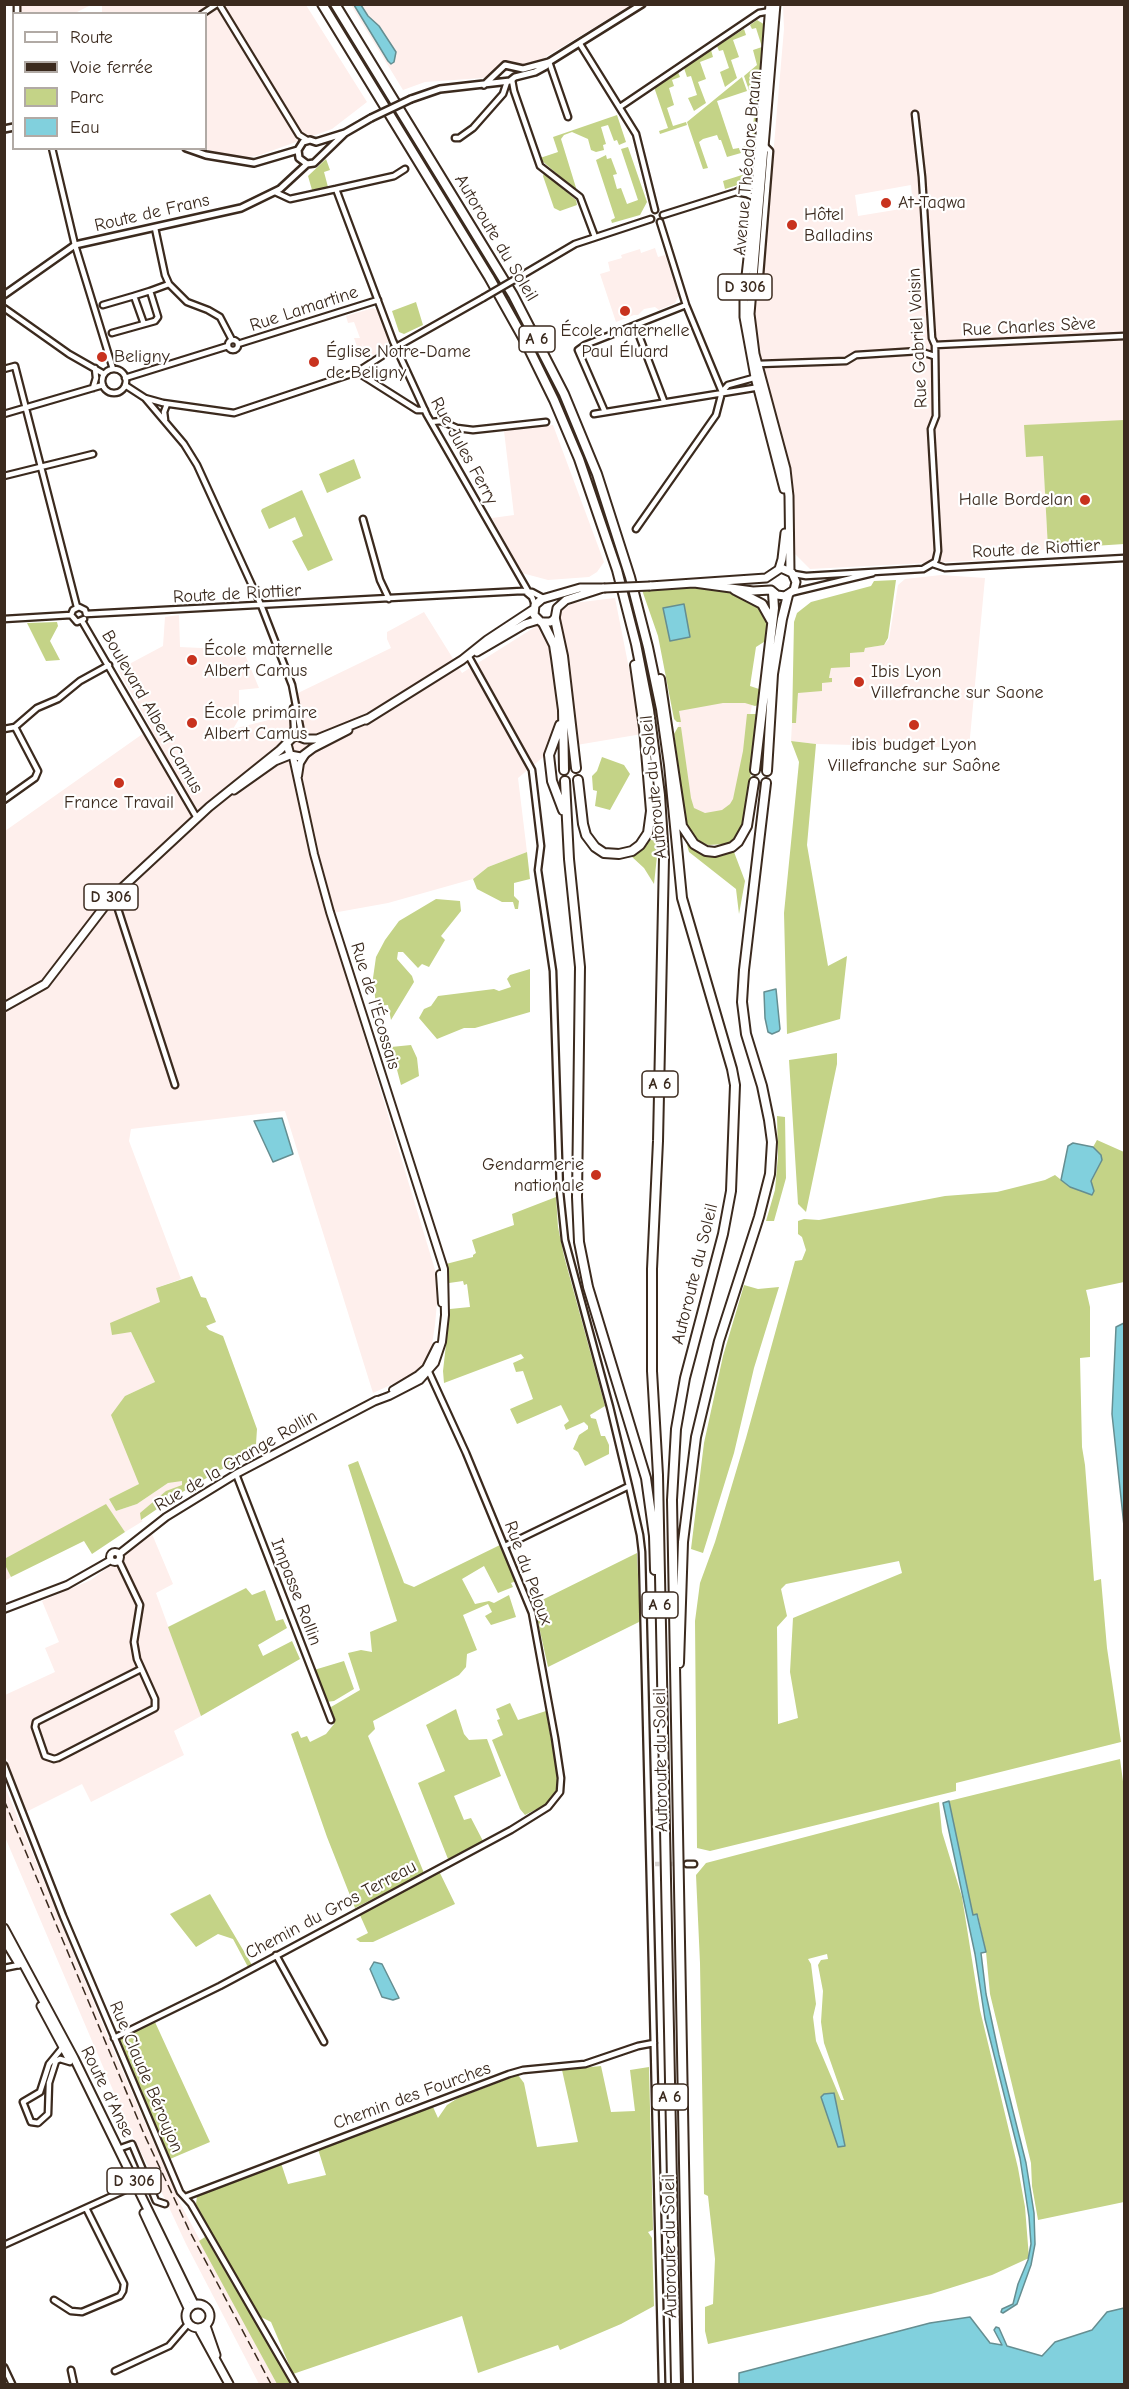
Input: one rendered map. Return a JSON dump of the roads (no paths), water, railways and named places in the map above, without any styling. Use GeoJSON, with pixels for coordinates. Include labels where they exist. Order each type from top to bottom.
{"type":"FeatureCollection","features":[{"type":"Feature","properties":{"kind":"highway","name":"Autoroute du Soleil"},"geometry":{"type":"LineString","coordinates":[[322,4],[489,277],[536,362],[579,459],[598,512],[626,604],[648,710],[663,841],[659,1131],[652,1269],[653,1396],[658,1475],[676,2385]]}},
{"type":"Feature","properties":{"kind":"highway","name":"Autoroute du Soleil"},"geometry":{"type":"LineString","coordinates":[[335,4],[531,327],[582,434],[610,508],[637,602],[661,709],[682,898],[735,1085],[731,1191],[727,1216],[685,1378],[676,1429],[672,1500],[688,2385]]}},
{"type":"Feature","properties":{"kind":"highway"},"geometry":{"type":"LineString","coordinates":[[620,543],[657,662],[682,826],[694,844],[706,851],[715,852],[732,847],[738,842],[747,826],[754,782]]}},
{"type":"Feature","properties":{"kind":"highway"},"geometry":{"type":"LineString","coordinates":[[735,590],[762,604],[772,621]]}},
{"type":"Feature","properties":{"kind":"highway"},"geometry":{"type":"LineString","coordinates":[[755,770],[772,621],[772,592]]}},
{"type":"Feature","properties":{"kind":"highway"},"geometry":{"type":"LineString","coordinates":[[767,771],[773,674],[782,619],[790,594]]}},
{"type":"Feature","properties":{"kind":"highway"},"geometry":{"type":"LineString","coordinates":[[578,780],[582,824],[586,835],[595,847],[604,853],[619,854],[632,851],[640,845],[648,833],[651,820],[650,787],[644,725],[626,604]]}},
{"type":"Feature","properties":{"kind":"highway"},"geometry":{"type":"LineString","coordinates":[[555,619],[563,656],[576,768]]}},
{"type":"Feature","properties":{"kind":"highway"},"geometry":{"type":"LineString","coordinates":[[541,622],[555,651],[562,718],[564,770]]}},
{"type":"Feature","properties":{"kind":"highway"},"geometry":{"type":"LineString","coordinates":[[562,718],[549,755],[552,781],[566,820]]}},
{"type":"Feature","properties":{"kind":"highway"},"geometry":{"type":"LineString","coordinates":[[565,781],[566,820],[580,967],[577,1213],[579,1242],[588,1287],[649,1492],[654,1536],[663,1736]]}},
{"type":"Feature","properties":{"kind":"highway"},"geometry":{"type":"LineString","coordinates":[[675,1706],[684,1532],[696,1437],[718,1341],[759,1216],[770,1174],[772,1142],[770,1120],[746,1034],[742,1002],[766,783]]}},
{"type":"Feature","properties":{"kind":"main road","name":"Avenue Théodore Braun"},"geometry":{"type":"LineString","coordinates":[[758,376],[752,333],[751,295],[762,187],[773,8]]}},
{"type":"Feature","properties":{"kind":"main road","name":"Avenue Théodore Braun"},"geometry":{"type":"LineString","coordinates":[[773,8],[762,187],[755,198],[744,294],[744,317],[761,387],[786,469],[792,573]]}},
{"type":"Feature","properties":{"kind":"main road","name":"Avenue Théodore Braun"},"geometry":{"type":"LineString","coordinates":[[761,387],[784,494],[784,547],[779,569]]}},
{"type":"Feature","properties":{"kind":"main road"},"geometry":{"type":"LineString","coordinates":[[465,658],[546,599],[580,588],[758,579],[771,575],[779,569],[792,573],[796,582],[790,594],[780,596],[772,592],[735,590],[694,583]]}},
{"type":"Feature","properties":{"kind":"main road"},"geometry":{"type":"LineString","coordinates":[[771,575],[769,581],[772,592]]}},
{"type":"Feature","properties":{"kind":"main road"},"geometry":{"type":"LineString","coordinates":[[557,608],[568,598],[604,588]]}},
{"type":"Feature","properties":{"kind":"main road"},"geometry":{"type":"LineString","coordinates":[[369,718],[317,739],[297,736],[288,742],[287,750],[292,756],[301,757],[369,718],[465,658],[525,624],[550,622],[555,619],[557,608],[554,602],[546,599]]}},
{"type":"Feature","properties":{"kind":"main road"},"geometry":{"type":"LineString","coordinates":[[534,607],[541,622]]}},
{"type":"Feature","properties":{"kind":"main road"},"geometry":{"type":"LineString","coordinates":[[298,776],[300,763],[308,744],[303,738]]}},
{"type":"Feature","properties":{"kind":"main road","name":"D 306"},"geometry":{"type":"LineString","coordinates":[[4,1007],[45,984],[111,898],[197,818],[288,742]]}},
{"type":"Feature","properties":{"kind":"main road","name":"D 306"},"geometry":{"type":"LineString","coordinates":[[227,793],[242,786],[281,758],[292,756]]}},
{"type":"Feature","properties":{"kind":"main road","name":"Rue de l'Écossais"},"geometry":{"type":"LineString","coordinates":[[292,756],[314,854],[334,925],[434,1241],[440,1268],[441,1315],[436,1350],[428,1370]]}},
{"type":"Feature","properties":{"kind":"main road","name":"Rue de la Grange Rollin"},"geometry":{"type":"LineString","coordinates":[[4,1609],[67,1585],[111,1560],[111,1553],[119,1557],[166,1517],[236,1474],[373,1402],[428,1370]]}},
{"type":"Feature","properties":{"kind":"main road","name":"Route d'Anse"},"geometry":{"type":"LineString","coordinates":[[4,1928],[74,2058],[191,2306]]}},
{"type":"Feature","properties":{"kind":"main road","name":"Route d'Anse"},"geometry":{"type":"LineString","coordinates":[[4,1939],[71,2062],[191,2306]]}},
{"type":"Feature","properties":{"kind":"main road"},"geometry":{"type":"LineString","coordinates":[[202,2327],[210,2319],[209,2310],[202,2304],[191,2306],[185,2316],[188,2324],[202,2327],[214,2346],[216,2357],[229,2385]]}},
{"type":"Feature","properties":{"kind":"street"},"geometry":{"type":"LineString","coordinates":[[205,12],[218,4],[299,135],[302,145],[299,158],[307,164],[314,163],[345,133],[370,118],[411,99],[432,91],[484,85],[535,72],[642,4]]}},
{"type":"Feature","properties":{"kind":"street"},"geometry":{"type":"LineString","coordinates":[[620,107],[759,13],[773,8]]}},
{"type":"Feature","properties":{"kind":"street"},"geometry":{"type":"LineString","coordinates":[[580,44],[636,134],[655,210],[651,219]]}},
{"type":"Feature","properties":{"kind":"street"},"geometry":{"type":"LineString","coordinates":[[484,85],[505,65],[523,69],[549,63]]}},
{"type":"Feature","properties":{"kind":"street"},"geometry":{"type":"LineString","coordinates":[[549,63],[568,117]]}},
{"type":"Feature","properties":{"kind":"street"},"geometry":{"type":"LineString","coordinates":[[455,138],[459,138],[473,128],[501,96],[514,68]]}},
{"type":"Feature","properties":{"kind":"street"},"geometry":{"type":"LineString","coordinates":[[498,72],[509,80],[514,91],[540,166],[580,197],[595,237]]}},
{"type":"Feature","properties":{"kind":"street","name":"Rue Gabriel Voisin"},"geometry":{"type":"LineString","coordinates":[[915,114],[923,186],[932,338],[935,345],[936,416],[931,429],[938,551],[935,562]]}},
{"type":"Feature","properties":{"kind":"street"},"geometry":{"type":"LineString","coordinates":[[192,150],[206,155],[254,163],[302,145],[345,133]]}},
{"type":"Feature","properties":{"kind":"street"},"geometry":{"type":"LineString","coordinates":[[316,142],[321,149],[321,155]]}},
{"type":"Feature","properties":{"kind":"street"},"geometry":{"type":"LineString","coordinates":[[52,150],[75,245],[113,369]]}},
{"type":"Feature","properties":{"kind":"street","name":"Route de Frans"},"geometry":{"type":"LineString","coordinates":[[4,295],[75,245],[241,208],[275,192],[307,164]]}},
{"type":"Feature","properties":{"kind":"street"},"geometry":{"type":"LineString","coordinates":[[275,192],[295,199],[394,176],[405,169]]}},
{"type":"Feature","properties":{"kind":"street"},"geometry":{"type":"LineString","coordinates":[[283,195],[284,185]]}},
{"type":"Feature","properties":{"kind":"street"},"geometry":{"type":"LineString","coordinates":[[722,392],[686,305],[660,222],[663,215],[736,192],[747,186],[762,187]]}},
{"type":"Feature","properties":{"kind":"street","name":"Rue Jules Ferry"},"geometry":{"type":"LineString","coordinates":[[336,189],[395,347],[431,422],[517,574],[524,591]]}},
{"type":"Feature","properties":{"kind":"street"},"geometry":{"type":"LineString","coordinates":[[736,192],[755,198]]}},
{"type":"Feature","properties":{"kind":"street"},"geometry":{"type":"LineString","coordinates":[[655,210],[661,211],[663,215]]}},
{"type":"Feature","properties":{"kind":"street"},"geometry":{"type":"LineString","coordinates":[[145,398],[167,404],[234,413],[357,372],[395,347],[575,244],[651,219]]}},
{"type":"Feature","properties":{"kind":"street"},"geometry":{"type":"LineString","coordinates":[[651,219],[656,223],[660,222]]}},
{"type":"Feature","properties":{"kind":"street"},"geometry":{"type":"LineString","coordinates":[[155,228],[169,284],[178,296],[188,303],[220,317],[232,340],[238,344]]}},
{"type":"Feature","properties":{"kind":"street"},"geometry":{"type":"LineString","coordinates":[[103,305],[169,284]]}},
{"type":"Feature","properties":{"kind":"street"},"geometry":{"type":"LineString","coordinates":[[112,333],[155,321],[158,317],[150,291]]}},
{"type":"Feature","properties":{"kind":"street"},"geometry":{"type":"LineString","coordinates":[[134,296],[144,324]]}},
{"type":"Feature","properties":{"kind":"street","name":"Rue Lamartine"},"geometry":{"type":"LineString","coordinates":[[228,346],[234,350],[238,344],[378,300]]}},
{"type":"Feature","properties":{"kind":"street"},"geometry":{"type":"LineString","coordinates":[[605,412],[578,350],[585,345],[686,305]]}},
{"type":"Feature","properties":{"kind":"street"},"geometry":{"type":"LineString","coordinates":[[4,308],[61,349],[104,374]]}},
{"type":"Feature","properties":{"kind":"street"},"geometry":{"type":"LineString","coordinates":[[635,325],[664,401]]}},
{"type":"Feature","properties":{"kind":"street","name":"Rue Charles Sève"},"geometry":{"type":"LineString","coordinates":[[935,345],[1125,336]]}},
{"type":"Feature","properties":{"kind":"street"},"geometry":{"type":"LineString","coordinates":[[125,378],[228,346],[232,340]]}},
{"type":"Feature","properties":{"kind":"street"},"geometry":{"type":"LineString","coordinates":[[758,364],[846,361],[856,355],[920,351],[934,357]]}},
{"type":"Feature","properties":{"kind":"street"},"geometry":{"type":"LineString","coordinates":[[4,369],[15,366],[77,607]]}},
{"type":"Feature","properties":{"kind":"street"},"geometry":{"type":"LineString","coordinates":[[93,388],[96,378],[95,368]]}},
{"type":"Feature","properties":{"kind":"street"},"geometry":{"type":"LineString","coordinates":[[104,374],[113,369],[122,372],[125,385]]}},
{"type":"Feature","properties":{"kind":"street"},"geometry":{"type":"LineString","coordinates":[[357,372],[417,410],[425,410]]}},
{"type":"Feature","properties":{"kind":"street"},"geometry":{"type":"LineString","coordinates":[[104,374],[103,385],[108,391],[116,392],[125,385]]}},
{"type":"Feature","properties":{"kind":"street"},"geometry":{"type":"LineString","coordinates":[[636,529],[716,415],[722,392],[728,385],[758,376]]}},
{"type":"Feature","properties":{"kind":"street"},"geometry":{"type":"LineString","coordinates":[[4,414],[103,385]]}},
{"type":"Feature","properties":{"kind":"street"},"geometry":{"type":"LineString","coordinates":[[125,385],[145,398],[163,418],[197,465],[261,605],[292,685],[303,738]]}},
{"type":"Feature","properties":{"kind":"street"},"geometry":{"type":"LineString","coordinates":[[594,414],[761,387]]}},
{"type":"Feature","properties":{"kind":"street"},"geometry":{"type":"LineString","coordinates":[[163,418],[167,404]]}},
{"type":"Feature","properties":{"kind":"street"},"geometry":{"type":"LineString","coordinates":[[163,418],[167,404]]}},
{"type":"Feature","properties":{"kind":"street"},"geometry":{"type":"LineString","coordinates":[[431,422],[441,421],[449,425],[478,430],[546,422]]}},
{"type":"Feature","properties":{"kind":"street"},"geometry":{"type":"LineString","coordinates":[[434,427],[449,425]]}},
{"type":"Feature","properties":{"kind":"street"},"geometry":{"type":"LineString","coordinates":[[4,476],[93,454]]}},
{"type":"Feature","properties":{"kind":"street"},"geometry":{"type":"LineString","coordinates":[[363,519],[380,580],[389,599]]}},
{"type":"Feature","properties":{"kind":"street","name":"Route de Riottier"},"geometry":{"type":"LineString","coordinates":[[792,573],[806,576],[923,569],[935,562],[940,568],[948,568],[1125,558]]}},
{"type":"Feature","properties":{"kind":"street","name":"Route de Riottier"},"geometry":{"type":"LineString","coordinates":[[790,594],[882,571]]}},
{"type":"Feature","properties":{"kind":"street"},"geometry":{"type":"LineString","coordinates":[[524,591],[529,594],[534,607]]}},
{"type":"Feature","properties":{"kind":"street","name":"Route de Riottier"},"geometry":{"type":"LineString","coordinates":[[86,614],[524,591],[546,599]]}},
{"type":"Feature","properties":{"kind":"street"},"geometry":{"type":"LineString","coordinates":[[71,615],[75,621],[82,621],[86,614],[83,609],[77,607]]}},
{"type":"Feature","properties":{"kind":"street"},"geometry":{"type":"LineString","coordinates":[[4,619],[71,615],[77,607]]}},
{"type":"Feature","properties":{"kind":"street","name":"Boulevard Albert Camus"},"geometry":{"type":"LineString","coordinates":[[82,621],[197,818]]}},
{"type":"Feature","properties":{"kind":"street"},"geometry":{"type":"LineString","coordinates":[[465,658],[532,770],[541,846],[538,870],[554,971],[560,1192],[564,1240],[607,1396],[639,1528],[642,1552],[652,1864],[651,2044],[662,2385]]}},
{"type":"Feature","properties":{"kind":"street"},"geometry":{"type":"LineString","coordinates":[[4,729],[15,727],[37,708],[58,699],[80,681],[109,665]]}},
{"type":"Feature","properties":{"kind":"street"},"geometry":{"type":"LineString","coordinates":[[288,742],[294,728],[294,700]]}},
{"type":"Feature","properties":{"kind":"street"},"geometry":{"type":"LineString","coordinates":[[4,800],[35,778],[38,771],[15,727]]}},
{"type":"Feature","properties":{"kind":"street"},"geometry":{"type":"LineString","coordinates":[[111,898],[117,906],[175,1084]]}},
{"type":"Feature","properties":{"kind":"street","name":"Rue du Peloux"},"geometry":{"type":"LineString","coordinates":[[428,1370],[521,1583],[536,1628],[561,1778],[557,1799]]}},
{"type":"Feature","properties":{"kind":"street","name":"Impasse Rollin"},"geometry":{"type":"LineString","coordinates":[[236,1474],[331,1720]]}},
{"type":"Feature","properties":{"kind":"street"},"geometry":{"type":"LineString","coordinates":[[505,1546],[629,1486]]}},
{"type":"Feature","properties":{"kind":"street"},"geometry":{"type":"LineString","coordinates":[[119,1557],[140,1605],[134,1642],[141,1669],[155,1699],[155,1708],[58,1758],[45,1756],[35,1727],[36,1722],[141,1669]]}},
{"type":"Feature","properties":{"kind":"street","name":"Rue Claude Béroujon"},"geometry":{"type":"LineString","coordinates":[[4,1765],[114,2038],[180,2192],[295,2385]]}},
{"type":"Feature","properties":{"kind":"street","name":"Chemin du Gros Terreau"},"geometry":{"type":"LineString","coordinates":[[114,2038],[140,2027],[511,1830],[557,1799]]}},
{"type":"Feature","properties":{"kind":"street"},"geometry":{"type":"LineString","coordinates":[[687,1864],[694,1864]]}},
{"type":"Feature","properties":{"kind":"street"},"geometry":{"type":"LineString","coordinates":[[276,1955],[324,2042]]}},
{"type":"Feature","properties":{"kind":"street"},"geometry":{"type":"LineString","coordinates":[[4,1968],[19,1965]]}},
{"type":"Feature","properties":{"kind":"street","name":"Chemin des Fourches"},"geometry":{"type":"LineString","coordinates":[[185,2197],[509,2074],[523,2070],[585,2064],[651,2044]]}},
{"type":"Feature","properties":{"kind":"street"},"geometry":{"type":"LineString","coordinates":[[63,2047],[49,2064],[40,2092],[23,2102],[34,2124],[46,2117],[50,2073],[56,2061],[66,2059],[71,2062]]}},
{"type":"Feature","properties":{"kind":"street"},"geometry":{"type":"LineString","coordinates":[[118,2149],[132,2144],[156,2201],[165,2204]]}},
{"type":"Feature","properties":{"kind":"street"},"geometry":{"type":"LineString","coordinates":[[4,2245],[132,2187]]}},
{"type":"Feature","properties":{"kind":"street"},"geometry":{"type":"LineString","coordinates":[[54,2300],[71,2311],[82,2312],[120,2296],[123,2291],[124,2284],[86,2208]]}},
{"type":"Feature","properties":{"kind":"street"},"geometry":{"type":"LineString","coordinates":[[115,2372],[169,2346],[188,2324]]}},
{"type":"Feature","properties":{"kind":"street"},"geometry":{"type":"LineString","coordinates":[[4,2367],[12,2385]]}},
{"type":"Feature","properties":{"kind":"street"},"geometry":{"type":"LineString","coordinates":[[70,2370],[74,2385]]}},
{"type":"Feature","properties":{"kind":"water"},"geometry":{"type":"Polygon","coordinates":[[[354,5],[361,5],[368,16],[379,26],[396,52],[394,62],[391,64],[388,61],[354,5]]]}},
{"type":"Feature","properties":{"kind":"water"},"geometry":{"type":"Polygon","coordinates":[[[684,604],[690,637],[670,641],[663,608],[684,604]]]}},
{"type":"Feature","properties":{"kind":"water"},"geometry":{"type":"Polygon","coordinates":[[[776,989],[780,1029],[772,1034],[768,1032],[765,1018],[764,992],[776,989]]]}},
{"type":"Feature","properties":{"kind":"water"},"geometry":{"type":"Polygon","coordinates":[[[282,1118],[293,1154],[273,1162],[254,1121],[282,1118]]]}},
{"type":"Feature","properties":{"kind":"water"},"geometry":{"type":"Polygon","coordinates":[[[1073,1143],[1093,1147],[1101,1155],[1102,1160],[1091,1181],[1094,1191],[1092,1195],[1070,1187],[1061,1180],[1068,1146],[1073,1143]]]}},
{"type":"Feature","properties":{"kind":"water"},"geometry":{"type":"Polygon","coordinates":[[[1124,1323],[1124,1526],[1112,1414],[1116,1327],[1124,1323]]]}},
{"type":"Feature","properties":{"kind":"water"},"geometry":{"type":"Polygon","coordinates":[[[949,1801],[973,1915],[977,1914],[986,1952],[981,1953],[986,1994],[1026,2163],[1034,2213],[1035,2244],[1031,2265],[1017,2304],[1003,2313],[1002,2309],[1013,2304],[1028,2260],[1031,2244],[1029,2217],[1020,2158],[985,2019],[975,1954],[943,1803],[949,1801]]]}},
{"type":"Feature","properties":{"kind":"water"},"geometry":{"type":"Polygon","coordinates":[[[374,1962],[382,1964],[399,1998],[393,2000],[382,1997],[370,1969],[374,1962]]]}},
{"type":"Feature","properties":{"kind":"water"},"geometry":{"type":"Polygon","coordinates":[[[834,2093],[845,2146],[838,2147],[821,2097],[824,2094],[834,2093]]]}},
{"type":"Feature","properties":{"kind":"water"},"geometry":{"type":"Polygon","coordinates":[[[1124,2308],[1124,2384],[739,2384],[739,2373],[930,2323],[970,2317],[990,2343],[1002,2345],[994,2330],[996,2327],[999,2328],[1007,2346],[1042,2356],[1055,2342],[1092,2330],[1107,2312],[1124,2308]]]}},
{"type":"Feature","properties":{"kind":"tunnel"},"geometry":{"type":"LineString","coordinates":[[655,1864],[687,1864]]}},
{"type":"Feature","properties":{"kind":"railway"},"geometry":{"type":"LineString","coordinates":[[4,1800],[144,2134],[189,2230],[271,2384]]}},
{"type":"Feature","properties":{"kind":"place","name":"At-Taqwa"},"geometry":{"type":"Point","coordinates":[886,203]}},
{"type":"Feature","properties":{"kind":"place","name":"Hôtel Balladins"},"geometry":{"type":"Point","coordinates":[792,225]}},
{"type":"Feature","properties":{"kind":"place","name":"École maternelle Paul Éluard"},"geometry":{"type":"Point","coordinates":[625,311]}},
{"type":"Feature","properties":{"kind":"place","name":"Beligny"},"geometry":{"type":"Point","coordinates":[102,357]}},
{"type":"Feature","properties":{"kind":"place","name":"Église Notre-Dame de Beligny"},"geometry":{"type":"Point","coordinates":[314,362]}},
{"type":"Feature","properties":{"kind":"place","name":"Halle Bordelan"},"geometry":{"type":"Point","coordinates":[1085,500]}},
{"type":"Feature","properties":{"kind":"place","name":"École maternelle Albert Camus"},"geometry":{"type":"Point","coordinates":[192,660]}},
{"type":"Feature","properties":{"kind":"place","name":"Ibis Lyon Villefranche sur Saone"},"geometry":{"type":"Point","coordinates":[859,682]}},
{"type":"Feature","properties":{"kind":"place","name":"École primaire Albert Camus"},"geometry":{"type":"Point","coordinates":[192,723]}},
{"type":"Feature","properties":{"kind":"place","name":"ibis budget Lyon Villefranche sur Saône"},"geometry":{"type":"Point","coordinates":[914,725]}},
{"type":"Feature","properties":{"kind":"place","name":"France Travail"},"geometry":{"type":"Point","coordinates":[119,783]}},
{"type":"Feature","properties":{"kind":"place","name":"Gendarmerie nationale"},"geometry":{"type":"Point","coordinates":[596,1175]}}]}
